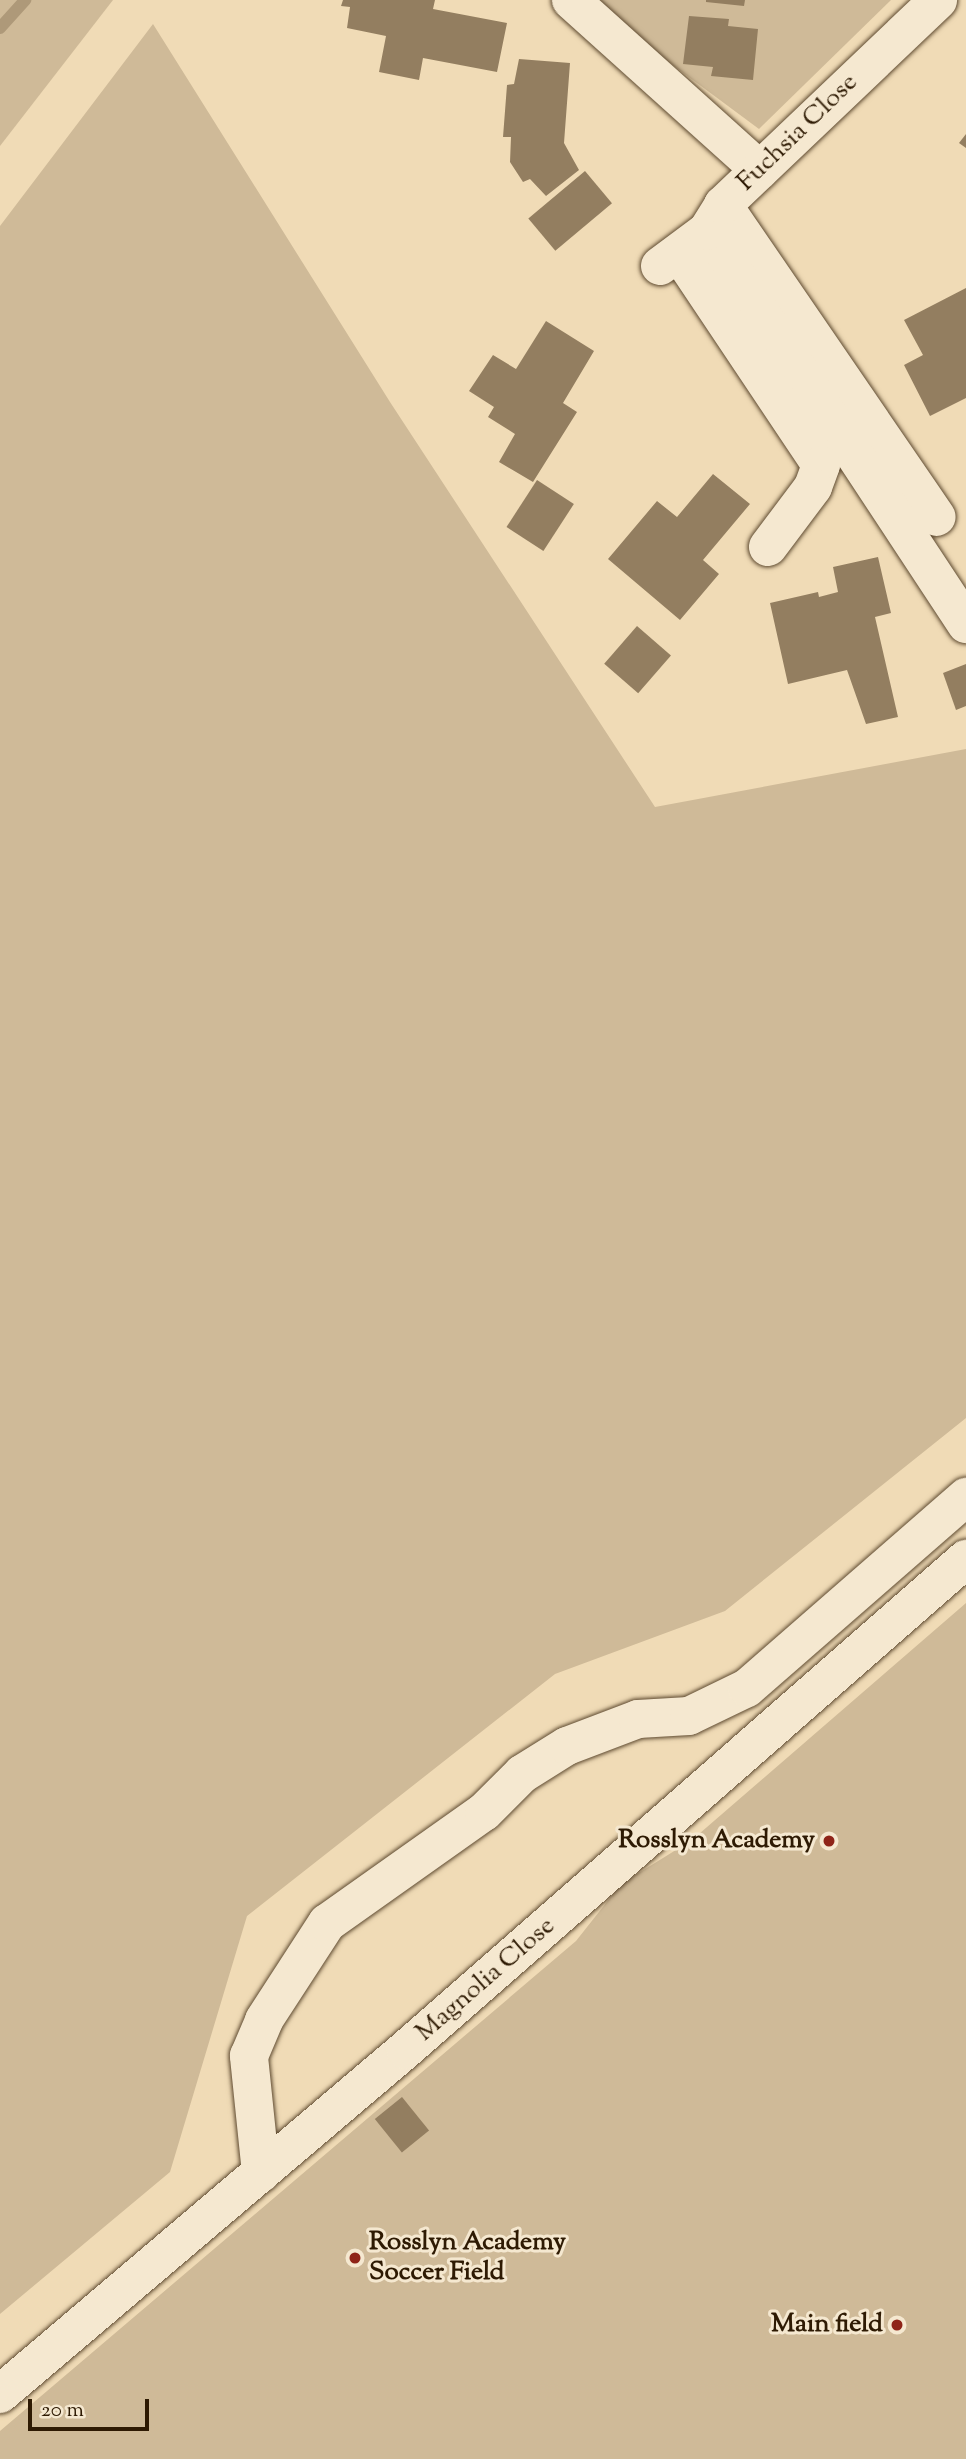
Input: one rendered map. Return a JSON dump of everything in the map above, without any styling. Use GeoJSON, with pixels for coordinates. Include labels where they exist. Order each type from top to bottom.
{"type":"FeatureCollection","features":[{"type":"Feature","properties":{"kind":"street"},"geometry":{"type":"LineString","coordinates":[[571,0],[760,170]]}},
{"type":"Feature","properties":{"kind":"street","name":"Fuchsia Close"},"geometry":{"type":"LineString","coordinates":[[692,239],[760,170],[938,0]]}},
{"type":"Feature","properties":{"kind":"street"},"geometry":{"type":"LineString","coordinates":[[692,239],[937,517]]}},
{"type":"Feature","properties":{"kind":"street"},"geometry":{"type":"LineString","coordinates":[[692,239],[821,465],[813,487],[768,547]]}},
{"type":"Feature","properties":{"kind":"street"},"geometry":{"type":"LineString","coordinates":[[692,239],[966,624]]}},
{"type":"Feature","properties":{"kind":"street"},"geometry":{"type":"LineString","coordinates":[[261,2173],[250,2056],[264,2020],[327,1923],[484,1812],[522,1774],[567,1746],[638,1719],[689,1716],[747,1688],[966,1497]]}},
{"type":"Feature","properties":{"kind":"street","name":"Magnolia Close"},"geometry":{"type":"LineString","coordinates":[[0,2394],[261,2173],[966,1559]]}},
{"type":"Feature","properties":{"kind":"shaded area"},"geometry":{"type":"Polygon","coordinates":[[[0,0],[113,0],[0,146],[0,0]]]}},
{"type":"Feature","properties":{"kind":"shaded area"},"geometry":{"type":"Polygon","coordinates":[[[585,0],[891,0],[759,129],[585,0]]]}},
{"type":"Feature","properties":{"kind":"shaded area"},"geometry":{"type":"Polygon","coordinates":[[[153,24],[390,402],[655,807],[966,749],[966,1418],[725,1611],[555,1674],[247,1916],[170,2172],[0,2314],[0,226],[153,24]]]}},
{"type":"Feature","properties":{"kind":"shaded area","name":"Rosslyn Academy"},"geometry":{"type":"Polygon","coordinates":[[[966,1603],[966,2459],[0,2459],[0,2431],[576,1941],[621,1884],[692,1840],[966,1603]]]}},
{"type":"Feature","properties":{"kind":"building"},"geometry":{"type":"Polygon","coordinates":[[[343,0],[435,0],[433,9],[507,23],[497,72],[423,58],[419,80],[379,72],[386,36],[347,28],[350,7],[341,6],[343,0]]]}},
{"type":"Feature","properties":{"kind":"building"},"geometry":{"type":"Polygon","coordinates":[[[706,0],[745,0],[744,6],[706,0]]]}},
{"type":"Feature","properties":{"kind":"building"},"geometry":{"type":"Polygon","coordinates":[[[689,16],[729,19],[728,26],[758,29],[753,80],[711,76],[713,67],[683,64],[689,16]]]}},
{"type":"Feature","properties":{"kind":"building"},"geometry":{"type":"Polygon","coordinates":[[[519,59],[570,63],[564,143],[579,170],[546,196],[530,179],[523,182],[510,162],[511,137],[503,137],[507,85],[514,84],[519,59]]]}},
{"type":"Feature","properties":{"kind":"building"},"geometry":{"type":"Polygon","coordinates":[[[966,134],[966,148],[959,143],[966,134]]]}},
{"type":"Feature","properties":{"kind":"building"},"geometry":{"type":"Polygon","coordinates":[[[585,171],[612,203],[555,251],[528,219],[585,171]]]}},
{"type":"Feature","properties":{"kind":"building"},"geometry":{"type":"Polygon","coordinates":[[[966,288],[966,398],[930,416],[904,365],[923,355],[904,320],[966,288]]]}},
{"type":"Feature","properties":{"kind":"building"},"geometry":{"type":"Polygon","coordinates":[[[546,321],[594,351],[563,403],[577,412],[533,482],[499,462],[515,434],[488,417],[494,407],[469,391],[493,355],[516,369],[546,321]]]}},
{"type":"Feature","properties":{"kind":"building"},"geometry":{"type":"Polygon","coordinates":[[[713,474],[750,504],[703,560],[719,574],[680,620],[608,559],[657,501],[677,517],[713,474]]]}},
{"type":"Feature","properties":{"kind":"building"},"geometry":{"type":"Polygon","coordinates":[[[537,480],[574,504],[543,551],[507,527],[537,480]]]}},
{"type":"Feature","properties":{"kind":"building"},"geometry":{"type":"Polygon","coordinates":[[[878,557],[891,613],[875,617],[898,717],[866,724],[847,670],[788,684],[770,603],[818,592],[819,597],[838,592],[833,567],[878,557]]]}},
{"type":"Feature","properties":{"kind":"building"},"geometry":{"type":"Polygon","coordinates":[[[637,626],[671,656],[638,693],[604,664],[637,626]]]}},
{"type":"Feature","properties":{"kind":"building"},"geometry":{"type":"Polygon","coordinates":[[[966,664],[966,706],[956,710],[943,673],[966,664]]]}},
{"type":"Feature","properties":{"kind":"building"},"geometry":{"type":"Polygon","coordinates":[[[402,2097],[429,2130],[402,2152],[375,2119],[402,2097]]]}},
{"type":"Feature","properties":{"kind":"waterway"},"geometry":{"type":"LineString","coordinates":[[0,28],[25,0]]}},
{"type":"Feature","properties":{"kind":"place","name":"Rosslyn Academy"},"geometry":{"type":"Point","coordinates":[829,1841]}},
{"type":"Feature","properties":{"kind":"place","name":"Rosslyn Academy Soccer Field"},"geometry":{"type":"Point","coordinates":[355,2258]}},
{"type":"Feature","properties":{"kind":"place","name":"Main field"},"geometry":{"type":"Point","coordinates":[897,2325]}}]}
